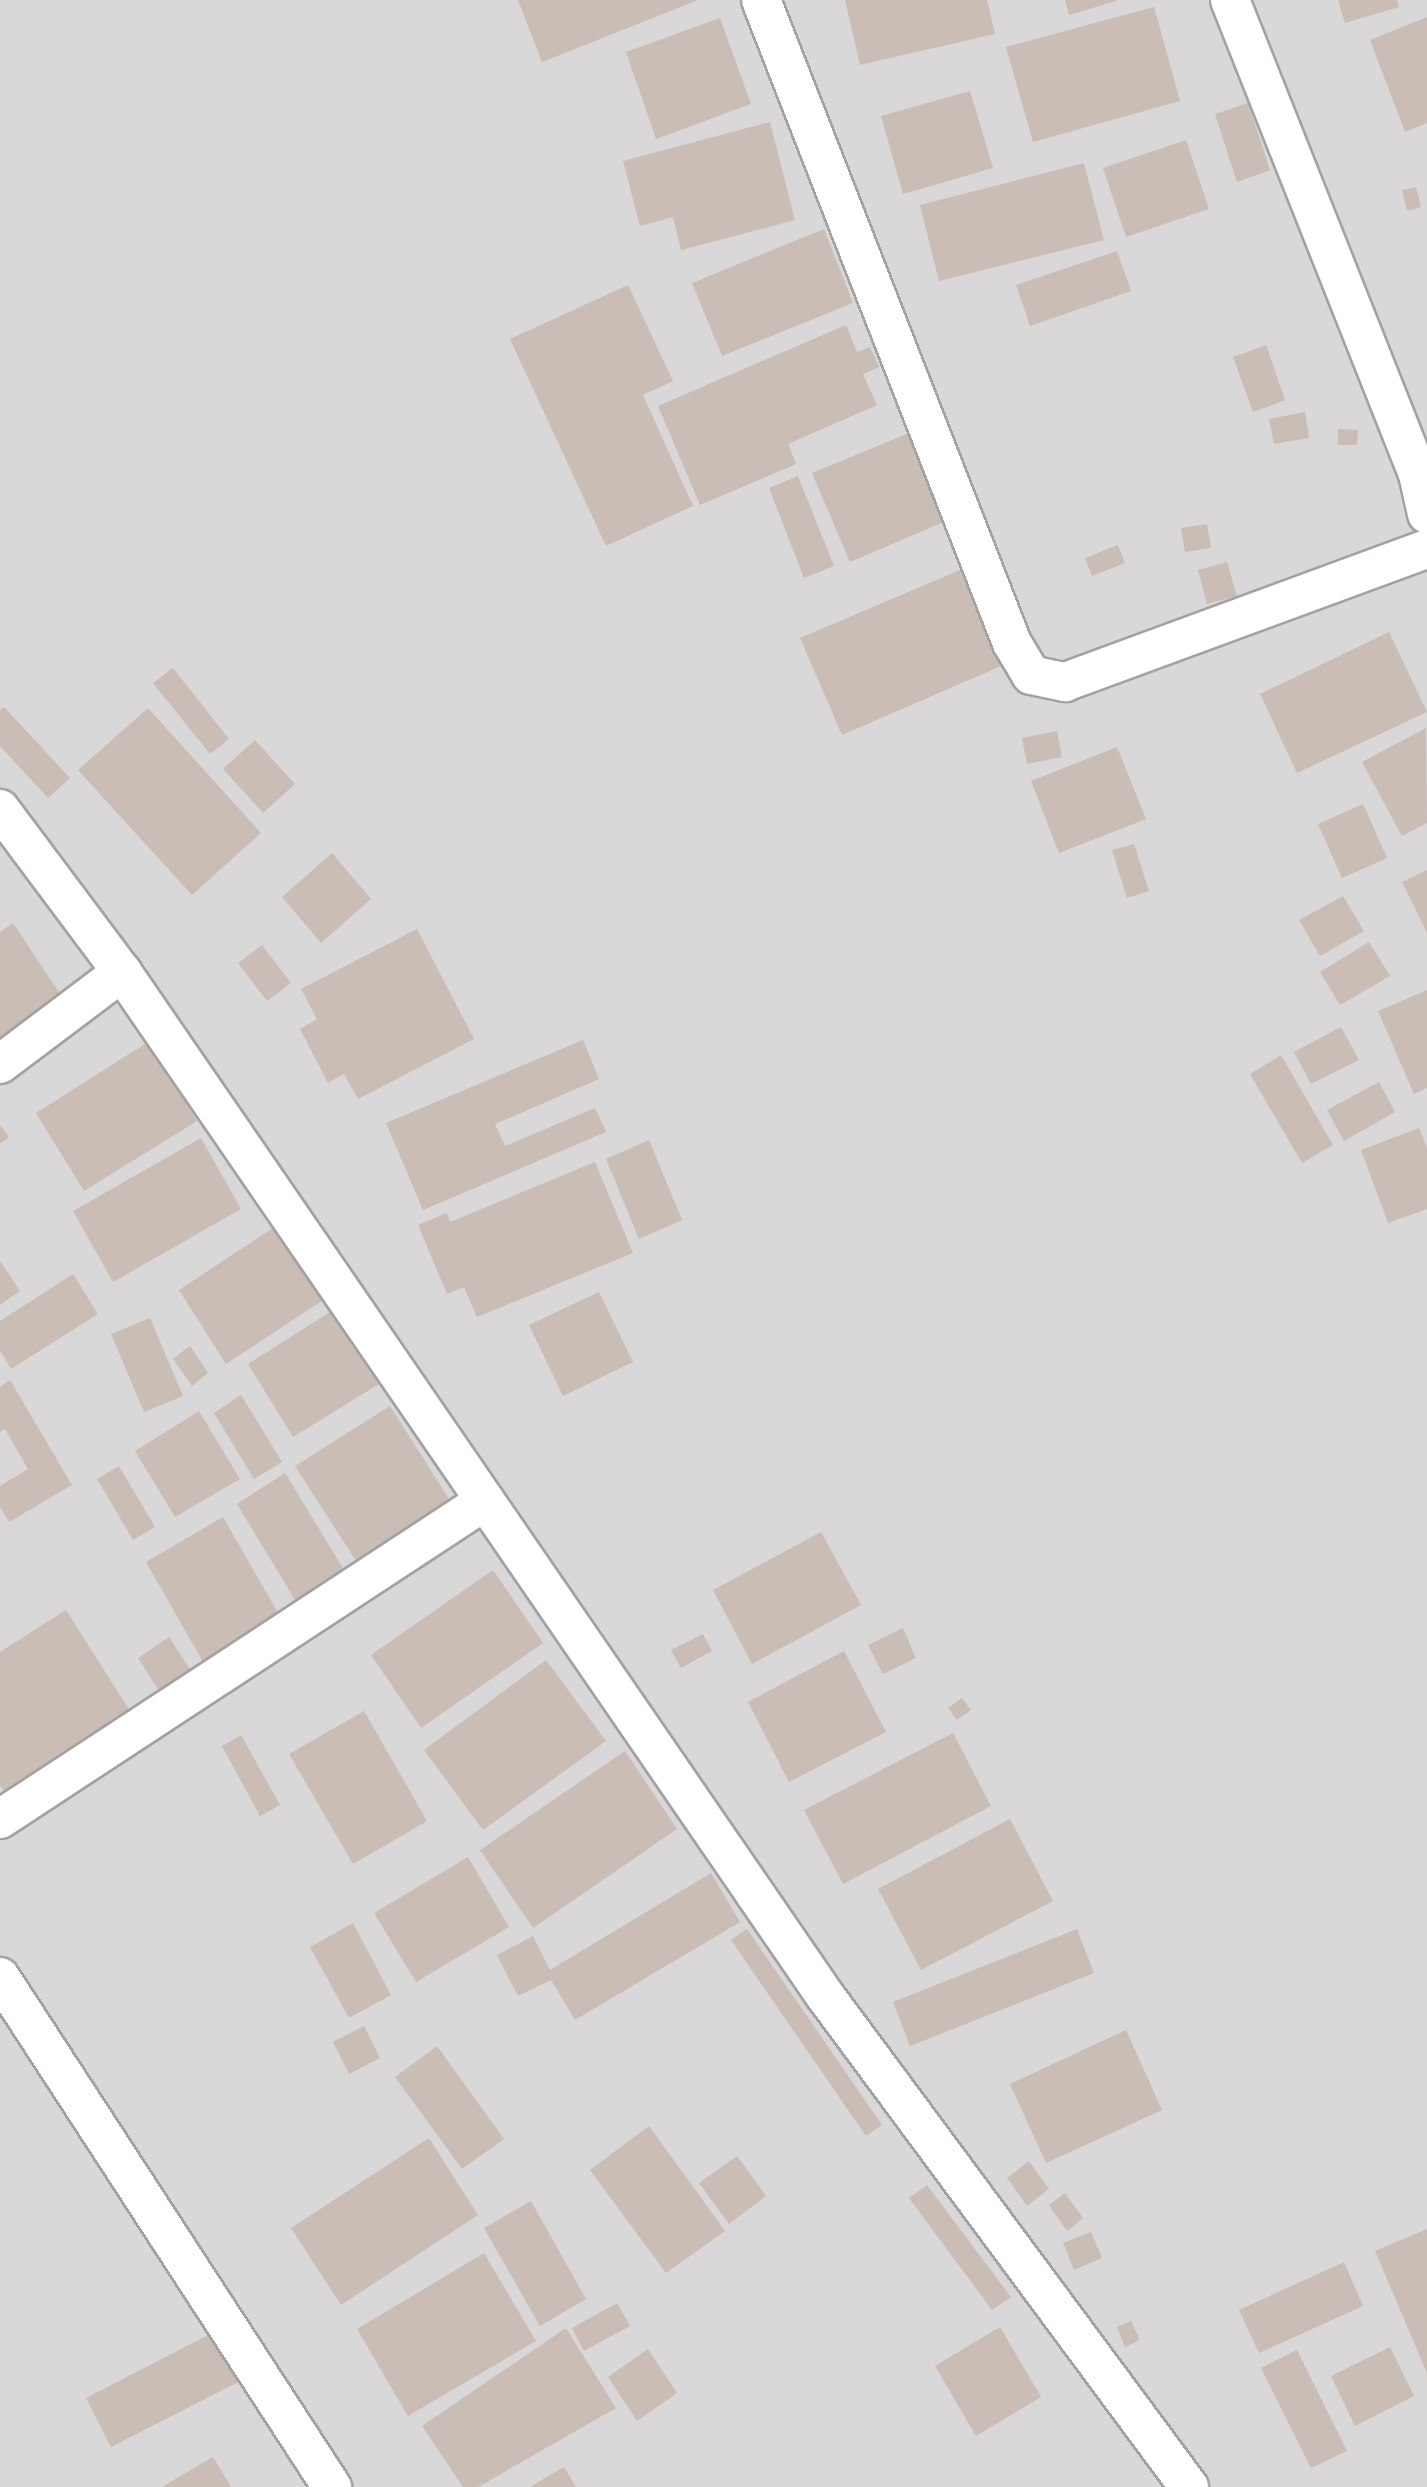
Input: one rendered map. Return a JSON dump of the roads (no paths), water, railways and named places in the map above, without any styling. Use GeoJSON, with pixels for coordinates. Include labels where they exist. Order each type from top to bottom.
{"type":"FeatureCollection","features":[{"type":"Feature","properties":{"kind":"street"},"geometry":{"type":"LineString","coordinates":[[761,0],[1012,643],[1031,675],[1065,682],[1427,549]]}},
{"type":"Feature","properties":{"kind":"street"},"geometry":{"type":"LineString","coordinates":[[1230,0],[1423,472],[1427,514]]}},
{"type":"Feature","properties":{"kind":"street"},"geometry":{"type":"LineString","coordinates":[[0,809],[122,972],[825,1997],[1189,2487]]}},
{"type":"Feature","properties":{"kind":"street"},"geometry":{"type":"LineString","coordinates":[[0,1063],[122,972]]}},
{"type":"Feature","properties":{"kind":"street"},"geometry":{"type":"LineString","coordinates":[[0,1819],[485,1501]]}},
{"type":"Feature","properties":{"kind":"street"},"geometry":{"type":"LineString","coordinates":[[0,1977],[332,2487]]}}]}
